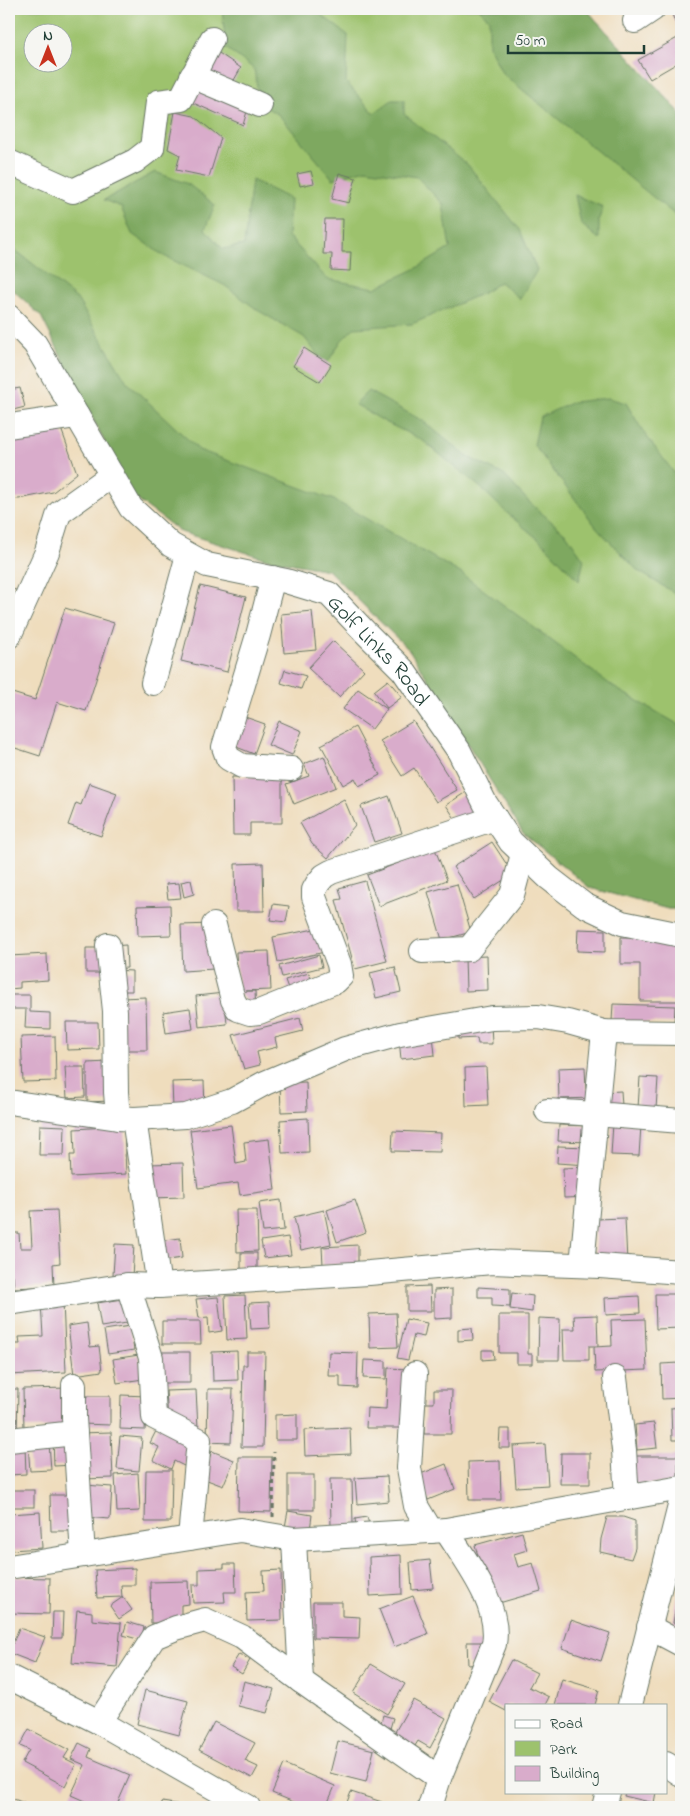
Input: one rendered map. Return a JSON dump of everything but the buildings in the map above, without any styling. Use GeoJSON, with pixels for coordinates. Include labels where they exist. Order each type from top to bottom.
{"type":"FeatureCollection","features":[{"type":"Feature","properties":{"kind":"street"},"geometry":{"type":"LineString","coordinates":[[9,162],[73,191],[135,161],[152,148],[158,102],[181,99],[212,39]]}},
{"type":"Feature","properties":{"kind":"street"},"geometry":{"type":"LineString","coordinates":[[192,76],[260,105]]}},
{"type":"Feature","properties":{"kind":"street","name":"Golf Links Road"},"geometry":{"type":"LineString","coordinates":[[9,317],[35,344],[131,508],[171,546],[207,565],[273,578],[329,594],[403,670],[459,751],[485,803],[511,842],[523,854],[549,878],[584,905],[622,923],[681,935]]}},
{"type":"Feature","properties":{"kind":"street"},"geometry":{"type":"LineString","coordinates":[[9,426],[78,416]]}},
{"type":"Feature","properties":{"kind":"street"},"geometry":{"type":"LineString","coordinates":[[9,636],[47,552],[59,513],[112,475]]}},
{"type":"Feature","properties":{"kind":"street"},"geometry":{"type":"LineString","coordinates":[[153,683],[188,554]]}},
{"type":"Feature","properties":{"kind":"street"},"geometry":{"type":"LineString","coordinates":[[273,578],[224,747],[228,758],[242,766],[291,768]]}},
{"type":"Feature","properties":{"kind":"street"},"geometry":{"type":"LineString","coordinates":[[214,925],[233,1000],[238,1009],[250,1013],[265,1010],[336,981],[341,976],[339,964],[314,897],[314,890],[324,876],[351,865],[495,818]]}},
{"type":"Feature","properties":{"kind":"street"},"geometry":{"type":"LineString","coordinates":[[422,950],[469,949],[512,895],[523,854]]}},
{"type":"Feature","properties":{"kind":"street"},"geometry":{"type":"LineString","coordinates":[[108,945],[115,1011],[116,1092],[126,1119],[159,1286]]}},
{"type":"Feature","properties":{"kind":"street"},"geometry":{"type":"LineString","coordinates":[[9,1102],[126,1119],[186,1116],[232,1101],[265,1083],[345,1049],[400,1034],[492,1018],[538,1017],[568,1022],[604,1032],[681,1033]]}},
{"type":"Feature","properties":{"kind":"street"},"geometry":{"type":"LineString","coordinates":[[582,1265],[604,1032]]}},
{"type":"Feature","properties":{"kind":"street"},"geometry":{"type":"LineString","coordinates":[[547,1111],[681,1121]]}},
{"type":"Feature","properties":{"kind":"street"},"geometry":{"type":"LineString","coordinates":[[9,1303],[30,1298],[128,1285],[159,1286],[369,1273],[492,1262],[582,1265],[681,1272]]}},
{"type":"Feature","properties":{"kind":"street"},"geometry":{"type":"LineString","coordinates":[[128,1285],[151,1358],[154,1417],[200,1440],[190,1538]]}},
{"type":"Feature","properties":{"kind":"street"},"geometry":{"type":"LineString","coordinates":[[415,1374],[409,1468],[416,1506],[473,1572],[492,1611],[496,1632],[494,1644],[439,1778],[430,1807]]}},
{"type":"Feature","properties":{"kind":"street"},"geometry":{"type":"LineString","coordinates":[[615,1378],[624,1450],[627,1498]]}},
{"type":"Feature","properties":{"kind":"street"},"geometry":{"type":"LineString","coordinates":[[74,1385],[75,1433],[83,1555]]}},
{"type":"Feature","properties":{"kind":"street"},"geometry":{"type":"LineString","coordinates":[[9,1440],[75,1433]]}},
{"type":"Feature","properties":{"kind":"street"},"geometry":{"type":"LineString","coordinates":[[9,1566],[240,1530],[284,1537],[438,1531],[681,1488]]}},
{"type":"Feature","properties":{"kind":"street"},"geometry":{"type":"LineString","coordinates":[[630,1704],[649,1627],[675,1551],[681,1502]]}},
{"type":"Feature","properties":{"kind":"street"},"geometry":{"type":"LineString","coordinates":[[284,1537],[301,1681]]}},
{"type":"Feature","properties":{"kind":"street"},"geometry":{"type":"LineString","coordinates":[[99,1722],[154,1637],[176,1628],[205,1620],[242,1637],[439,1778]]}},
{"type":"Feature","properties":{"kind":"street"},"geometry":{"type":"LineString","coordinates":[[649,1627],[681,1644]]}},
{"type":"Feature","properties":{"kind":"street"},"geometry":{"type":"LineString","coordinates":[[9,1677],[99,1722],[247,1807]]}},
{"type":"Feature","properties":{"kind":"street"},"geometry":{"type":"LineString","coordinates":[[668,1765],[681,1774]]}},
{"type":"Feature","properties":{"kind":"street"},"geometry":{"type":"LineString","coordinates":[[604,1807],[607,1794]]}},
{"type":"Feature","properties":{"kind":"path"},"geometry":{"type":"LineString","coordinates":[[274,1452],[284,1537]]}},
{"type":"Feature","properties":{"kind":"green space"},"geometry":{"type":"Polygon","coordinates":[[[9,9],[586,9],[681,114],[681,909],[668,909],[590,888],[523,833],[410,651],[328,570],[267,559],[181,532],[132,496],[41,316],[9,286],[9,9]]]}},
{"type":"Feature","properties":{"kind":"green space"},"geometry":{"type":"Polygon","coordinates":[[[222,9],[333,9],[320,14],[348,35],[346,82],[374,113],[392,100],[404,100],[404,114],[468,165],[520,230],[537,270],[520,299],[500,282],[483,293],[412,324],[354,328],[341,341],[326,365],[304,337],[259,311],[224,285],[164,256],[132,234],[121,207],[104,200],[155,172],[188,184],[215,205],[205,229],[223,249],[244,245],[252,180],[290,199],[288,236],[327,279],[375,288],[417,268],[450,248],[443,204],[417,177],[365,169],[333,179],[279,115],[260,104],[254,69],[226,48],[222,9]]]}},
{"type":"Feature","properties":{"kind":"green space"},"geometry":{"type":"Polygon","coordinates":[[[479,9],[586,9],[681,114],[681,220],[502,73],[489,46],[489,19],[479,9]]]}},
{"type":"Feature","properties":{"kind":"green space"},"geometry":{"type":"Polygon","coordinates":[[[575,195],[603,207],[599,219],[599,239],[581,224],[575,195]]]}},
{"type":"Feature","properties":{"kind":"green space"},"geometry":{"type":"Polygon","coordinates":[[[9,249],[18,252],[77,299],[127,382],[199,450],[334,500],[462,574],[615,688],[681,726],[681,909],[668,909],[590,888],[523,833],[410,651],[328,570],[267,559],[181,532],[132,496],[41,316],[9,286],[9,249]]]}},
{"type":"Feature","properties":{"kind":"green space"},"geometry":{"type":"Polygon","coordinates":[[[368,391],[423,421],[466,456],[504,475],[529,502],[567,535],[584,560],[579,581],[545,545],[480,487],[422,440],[385,422],[355,404],[368,391]]]}},
{"type":"Feature","properties":{"kind":"green space"},"geometry":{"type":"Polygon","coordinates":[[[608,398],[626,403],[644,433],[681,482],[681,596],[638,571],[597,528],[534,445],[540,417],[573,402],[608,398]]]}}]}
